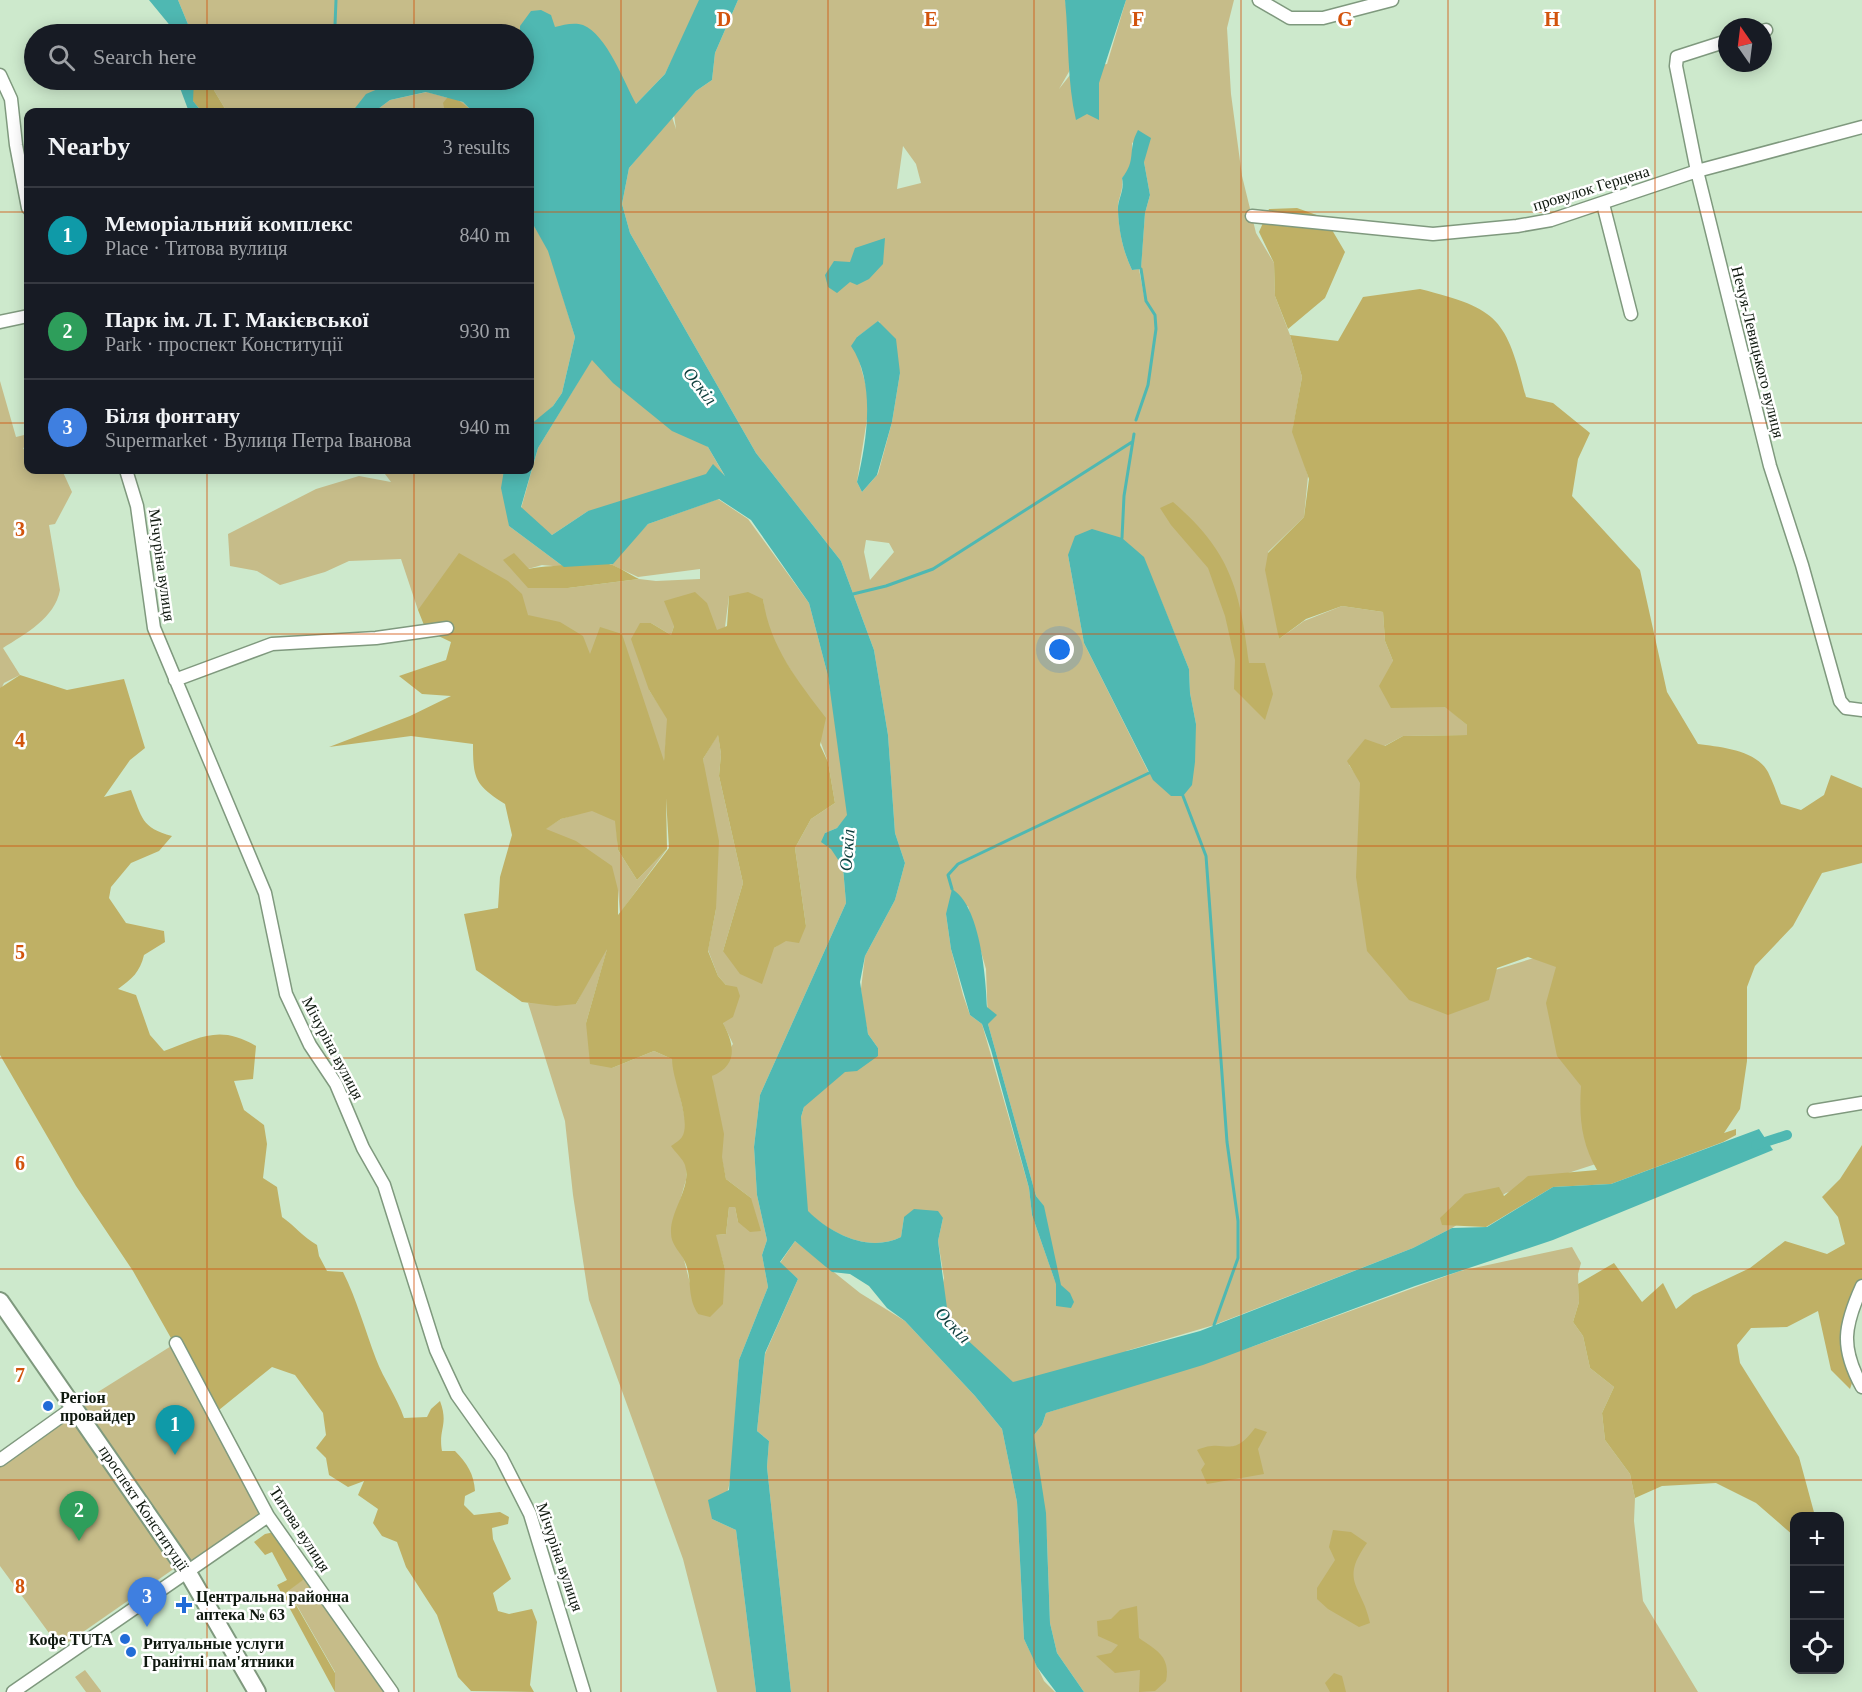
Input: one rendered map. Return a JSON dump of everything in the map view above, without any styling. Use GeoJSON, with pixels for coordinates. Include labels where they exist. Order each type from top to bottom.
{"type":"FeatureCollection","features":[{"type":"Feature","properties":{"kind":"main road","name":"проспект Конституції"},"geometry":{"type":"LineString","coordinates":[[0,1301],[187,1570],[257,1692]]}},
{"type":"Feature","properties":{"kind":"street"},"geometry":{"type":"LineString","coordinates":[[1259,0],[1290,18],[1323,18],[1392,0]]}},
{"type":"Feature","properties":{"kind":"street","name":"Нечуя-Левицького вулиця"},"geometry":{"type":"LineString","coordinates":[[1718,44],[1677,57],[1676,66],[1697,171],[1770,466],[1802,565],[1840,702],[1846,708],[1862,710]]}},
{"type":"Feature","properties":{"kind":"street"},"geometry":{"type":"LineString","coordinates":[[0,75],[11,99],[24,187]]}},
{"type":"Feature","properties":{"kind":"street","name":"провулок Герцена"},"geometry":{"type":"LineString","coordinates":[[1252,216],[1433,234],[1517,226],[1551,220],[1604,204],[1697,171],[1862,128]]}},
{"type":"Feature","properties":{"kind":"street"},"geometry":{"type":"LineString","coordinates":[[1604,204],[1631,314]]}},
{"type":"Feature","properties":{"kind":"street"},"geometry":{"type":"LineString","coordinates":[[0,322],[24,317]]}},
{"type":"Feature","properties":{"kind":"street","name":"Мічуріна вулиця"},"geometry":{"type":"LineString","coordinates":[[127,474],[137,506],[154,628],[265,893],[286,994],[310,1045],[336,1084],[363,1148],[384,1185],[436,1350],[457,1395],[501,1457],[530,1514],[585,1692]]}},
{"type":"Feature","properties":{"kind":"street"},"geometry":{"type":"LineString","coordinates":[[175,680],[272,644],[376,638],[447,627]]}},
{"type":"Feature","properties":{"kind":"street"},"geometry":{"type":"LineString","coordinates":[[1815,1112],[1862,1103]]}},
{"type":"Feature","properties":{"kind":"street"},"geometry":{"type":"LineString","coordinates":[[1862,1286],[1846,1330],[1847,1352],[1862,1387]]}},
{"type":"Feature","properties":{"kind":"street","name":"Титова вулиця"},"geometry":{"type":"LineString","coordinates":[[176,1343],[268,1516],[392,1692]]}},
{"type":"Feature","properties":{"kind":"street"},"geometry":{"type":"LineString","coordinates":[[0,1460],[75,1407]]}},
{"type":"Feature","properties":{"kind":"street"},"geometry":{"type":"LineString","coordinates":[[14,1692],[268,1516]]}},
{"type":"Feature","properties":{"kind":"shaded area"},"geometry":{"type":"Polygon","coordinates":[[[178,0],[702,0],[665,74],[635,105],[555,27],[534,26],[534,24],[188,24],[178,0]]]}},
{"type":"Feature","properties":{"kind":"shaded area"},"geometry":{"type":"Polygon","coordinates":[[[738,0],[1065,0],[1069,22],[1070,70],[1059,89],[1070,75],[1071,69],[1107,64],[1126,0],[1234,0],[1227,28],[1231,94],[1242,176],[1256,233],[1274,263],[1275,296],[1290,335],[1302,377],[1293,428],[1308,476],[1304,517],[1268,552],[1279,639],[1304,621],[1342,606],[1383,612],[1385,641],[1393,661],[1467,725],[1467,735],[1403,736],[1349,765],[1492,971],[1537,957],[1560,964],[1594,1076],[1602,1162],[1506,1193],[1452,1228],[1413,1248],[1214,1325],[1126,1351],[1129,1358],[1013,1384],[947,1324],[942,1287],[944,1278],[938,1241],[943,1218],[904,1217],[901,1237],[876,1243],[851,1239],[839,1234],[807,1211],[801,1117],[813,1078],[878,1048],[868,1034],[863,1008],[861,989],[865,956],[895,900],[905,863],[895,833],[888,735],[874,650],[841,561],[756,453],[630,233],[622,204],[629,168],[672,117],[676,129],[674,115],[696,91],[712,80],[715,53],[738,0]],[[1132,142],[1132,167],[1122,178],[1118,206],[1120,234],[1132,270],[1139,269],[1145,301],[1141,267],[1145,213],[1150,195],[1144,162],[1132,142]],[[903,146],[897,189],[921,183],[916,164],[903,146]],[[879,321],[857,337],[858,357],[870,400],[857,482],[862,492],[878,474],[892,422],[900,373],[879,321]],[[866,540],[864,552],[870,580],[894,552],[889,543],[866,540]],[[1068,555],[1084,643],[1149,773],[1196,724],[1190,693],[1189,669],[1158,593],[1068,555]],[[968,906],[946,914],[951,949],[970,1015],[982,1024],[1029,1188],[1032,1215],[1055,1281],[1042,1204],[1036,1196],[988,1024],[986,969],[968,906]]]}},
{"type":"Feature","properties":{"kind":"shaded area"},"geometry":{"type":"Polygon","coordinates":[[[193,90],[214,90],[225,108],[199,108],[192,100],[193,90]]]}},
{"type":"Feature","properties":{"kind":"shaded area"},"geometry":{"type":"Polygon","coordinates":[[[214,90],[378,90],[365,96],[356,108],[225,108],[214,90]]]}},
{"type":"Feature","properties":{"kind":"shaded area"},"geometry":{"type":"Polygon","coordinates":[[[427,92],[463,102],[469,108],[379,108],[390,100],[427,92]]]}},
{"type":"Feature","properties":{"kind":"shaded area"},"geometry":{"type":"Polygon","coordinates":[[[450,94],[469,108],[444,108],[443,103],[450,94]]]}},
{"type":"Feature","properties":{"kind":"shaded area"},"geometry":{"type":"Polygon","coordinates":[[[1297,208],[1325,218],[1345,252],[1325,298],[1288,329],[1275,296],[1274,263],[1259,232],[1269,209],[1297,208]]]}},
{"type":"Feature","properties":{"kind":"shaded area"},"geometry":{"type":"Polygon","coordinates":[[[534,226],[549,251],[575,337],[562,393],[553,406],[534,424],[534,226]]]}},
{"type":"Feature","properties":{"kind":"shaded area"},"geometry":{"type":"Polygon","coordinates":[[[1420,289],[1468,303],[1495,321],[1505,334],[1512,350],[1526,397],[1553,403],[1590,433],[1578,459],[1572,496],[1640,570],[1667,692],[1698,744],[1737,751],[1755,759],[1768,772],[1781,804],[1801,810],[1824,795],[1831,775],[1862,788],[1862,863],[1822,873],[1793,926],[1755,966],[1747,987],[1747,1061],[1740,1109],[1724,1133],[1736,1129],[1736,1135],[1611,1184],[1553,1187],[1486,1227],[1442,1225],[1440,1218],[1465,1194],[1499,1187],[1504,1196],[1528,1176],[1597,1170],[1587,1149],[1582,1129],[1581,1086],[1557,1056],[1546,1003],[1556,967],[1528,957],[1497,968],[1489,1000],[1448,1015],[1409,1000],[1367,951],[1356,877],[1360,783],[1347,761],[1365,739],[1385,746],[1403,736],[1467,735],[1467,725],[1445,707],[1391,708],[1379,686],[1393,661],[1385,641],[1383,612],[1342,606],[1306,619],[1279,639],[1265,570],[1268,553],[1304,517],[1309,479],[1292,432],[1302,377],[1290,335],[1338,341],[1363,297],[1420,289]]]}},
{"type":"Feature","properties":{"kind":"shaded area"},"geometry":{"type":"Polygon","coordinates":[[[592,359],[708,447],[727,480],[708,477],[609,511],[588,511],[552,535],[520,512],[531,474],[534,474],[538,448],[592,359]]]}},
{"type":"Feature","properties":{"kind":"shaded area"},"geometry":{"type":"Polygon","coordinates":[[[0,381],[16,437],[24,435],[24,474],[64,474],[72,492],[55,524],[49,525],[60,590],[57,600],[46,617],[3,648],[20,675],[4,683],[0,691],[0,381]]]}},
{"type":"Feature","properties":{"kind":"shaded area"},"geometry":{"type":"Polygon","coordinates":[[[385,474],[506,474],[509,526],[564,567],[542,565],[528,569],[503,560],[568,588],[639,579],[656,581],[700,579],[700,569],[638,577],[610,564],[648,524],[718,499],[748,519],[809,603],[828,676],[848,815],[837,828],[825,833],[843,867],[846,903],[760,1095],[754,1147],[757,1195],[767,1240],[762,1255],[768,1287],[739,1360],[731,1477],[728,1490],[712,1519],[736,1530],[756,1692],[717,1692],[683,1559],[589,1300],[573,1195],[565,1121],[528,1003],[576,1004],[610,939],[586,1023],[612,1068],[654,1051],[672,1059],[686,1123],[686,1180],[671,1232],[684,1260],[698,1314],[725,1269],[715,1235],[726,1234],[729,1207],[735,1207],[738,1222],[751,1198],[726,1179],[722,1160],[719,1112],[714,1095],[712,1076],[733,1044],[723,1023],[726,985],[718,976],[708,950],[716,909],[703,759],[718,734],[721,754],[719,776],[743,883],[723,951],[774,948],[806,926],[795,848],[811,819],[835,803],[828,762],[799,683],[778,650],[766,624],[763,599],[729,596],[725,627],[716,632],[674,626],[671,635],[651,623],[649,690],[668,719],[664,763],[528,615],[418,610],[401,559],[349,561],[325,572],[280,585],[257,571],[230,566],[228,534],[316,489],[359,476],[391,482],[385,474]]]}},
{"type":"Feature","properties":{"kind":"shaded area"},"geometry":{"type":"Polygon","coordinates":[[[1173,502],[1208,538],[1229,574],[1241,614],[1249,663],[1265,663],[1273,694],[1265,720],[1234,689],[1235,660],[1225,616],[1208,568],[1171,525],[1160,508],[1173,502]]]}},
{"type":"Feature","properties":{"kind":"shaded area"},"geometry":{"type":"Polygon","coordinates":[[[459,553],[508,581],[522,594],[528,615],[560,622],[583,636],[590,654],[600,627],[622,634],[664,761],[667,719],[649,690],[631,639],[640,623],[651,623],[671,635],[674,626],[664,601],[695,592],[707,603],[717,630],[727,626],[729,596],[748,592],[763,599],[772,633],[779,648],[796,677],[826,718],[820,745],[828,762],[835,803],[811,819],[795,848],[806,926],[799,943],[786,941],[774,948],[762,984],[740,974],[723,951],[743,883],[719,776],[721,754],[718,735],[703,759],[719,841],[716,909],[708,951],[718,976],[726,985],[737,987],[740,996],[733,1017],[723,1023],[730,1039],[732,1053],[730,1060],[727,1066],[712,1076],[724,1134],[722,1157],[726,1179],[751,1198],[761,1231],[750,1232],[738,1222],[735,1207],[729,1207],[726,1234],[716,1235],[725,1269],[723,1304],[710,1317],[698,1314],[694,1307],[685,1262],[671,1237],[674,1216],[686,1182],[685,1165],[671,1146],[682,1137],[685,1121],[672,1059],[654,1051],[612,1068],[590,1064],[586,1023],[607,949],[576,1004],[556,1006],[522,1002],[476,970],[464,914],[498,908],[500,877],[512,835],[505,804],[487,792],[475,773],[473,744],[411,736],[329,747],[410,716],[451,696],[422,694],[399,676],[446,660],[451,642],[426,630],[418,610],[459,553]],[[666,798],[667,849],[637,880],[618,850],[615,821],[592,811],[561,819],[546,829],[576,841],[612,866],[618,890],[618,915],[669,848],[666,798]]]}},
{"type":"Feature","properties":{"kind":"shaded area"},"geometry":{"type":"Polygon","coordinates":[[[514,553],[529,569],[609,564],[639,579],[568,588],[528,588],[503,560],[514,553]]]}},
{"type":"Feature","properties":{"kind":"shaded area"},"geometry":{"type":"Polygon","coordinates":[[[20,675],[67,690],[124,679],[145,748],[130,760],[104,797],[131,790],[148,825],[172,836],[159,851],[131,863],[111,887],[109,898],[126,923],[164,931],[165,942],[144,955],[135,975],[118,989],[136,995],[150,1035],[164,1051],[199,1038],[220,1034],[243,1039],[256,1046],[253,1079],[234,1081],[244,1110],[264,1125],[267,1144],[263,1178],[277,1187],[282,1217],[317,1245],[319,1256],[327,1271],[343,1272],[379,1367],[404,1418],[427,1417],[431,1409],[440,1401],[444,1416],[442,1451],[455,1451],[466,1464],[473,1479],[475,1491],[465,1496],[464,1505],[474,1515],[500,1512],[509,1517],[508,1524],[492,1528],[493,1539],[511,1579],[493,1593],[498,1611],[509,1614],[532,1609],[537,1622],[530,1685],[534,1692],[471,1691],[458,1677],[437,1615],[406,1567],[397,1542],[382,1536],[373,1523],[378,1509],[358,1495],[364,1481],[348,1487],[329,1475],[326,1458],[316,1448],[326,1435],[323,1413],[295,1375],[272,1367],[214,1414],[133,1271],[76,1186],[0,1055],[0,688],[20,675]]]}},
{"type":"Feature","properties":{"kind":"shaded area"},"geometry":{"type":"Polygon","coordinates":[[[593,809],[616,821],[618,850],[637,880],[667,849],[620,913],[618,890],[545,829],[561,819],[593,809]]]}},
{"type":"Feature","properties":{"kind":"shaded area"},"geometry":{"type":"Polygon","coordinates":[[[1862,1145],[1862,1286],[1850,1312],[1855,1374],[1850,1389],[1831,1370],[1818,1311],[1787,1327],[1751,1328],[1737,1345],[1740,1363],[1799,1457],[1814,1512],[1790,1512],[1790,1533],[1756,1503],[1716,1483],[1662,1486],[1635,1498],[1630,1474],[1605,1440],[1602,1413],[1614,1387],[1590,1368],[1583,1336],[1573,1322],[1579,1302],[1578,1284],[1614,1263],[1642,1302],[1663,1283],[1676,1309],[1693,1295],[1750,1268],[1785,1241],[1827,1254],[1845,1244],[1838,1217],[1822,1197],[1840,1179],[1862,1145]]]}},
{"type":"Feature","properties":{"kind":"shaded area"},"geometry":{"type":"Polygon","coordinates":[[[795,1241],[860,1293],[905,1321],[975,1396],[1002,1429],[1017,1502],[1024,1639],[1044,1681],[1055,1692],[791,1692],[767,1467],[769,1441],[757,1431],[765,1354],[798,1279],[780,1263],[795,1241]]]}},
{"type":"Feature","properties":{"kind":"shaded area"},"geometry":{"type":"Polygon","coordinates":[[[1572,1247],[1581,1263],[1578,1274],[1579,1302],[1573,1322],[1583,1336],[1590,1368],[1614,1387],[1602,1413],[1605,1440],[1630,1474],[1635,1498],[1634,1521],[1643,1601],[1698,1692],[1084,1692],[1057,1653],[1050,1623],[1047,1540],[1034,1435],[1042,1425],[1046,1413],[1254,1346],[1460,1271],[1572,1247]]]}},
{"type":"Feature","properties":{"kind":"shaded area"},"geometry":{"type":"Polygon","coordinates":[[[176,1343],[261,1515],[193,1561],[187,1558],[82,1402],[176,1343]]]}},
{"type":"Feature","properties":{"kind":"shaded area"},"geometry":{"type":"Polygon","coordinates":[[[69,1411],[175,1568],[60,1648],[0,1566],[0,1460],[69,1411]]]}},
{"type":"Feature","properties":{"kind":"shaded area"},"geometry":{"type":"Polygon","coordinates":[[[1255,1428],[1267,1432],[1258,1449],[1264,1474],[1207,1484],[1201,1470],[1205,1464],[1197,1450],[1240,1444],[1255,1428]]]}},
{"type":"Feature","properties":{"kind":"shaded area"},"geometry":{"type":"Polygon","coordinates":[[[1333,1530],[1351,1532],[1367,1543],[1359,1556],[1354,1575],[1370,1623],[1359,1627],[1328,1609],[1317,1599],[1317,1588],[1335,1560],[1329,1547],[1333,1530]]]}},
{"type":"Feature","properties":{"kind":"shaded area"},"geometry":{"type":"Polygon","coordinates":[[[279,1531],[310,1575],[288,1591],[335,1673],[335,1692],[277,1585],[287,1580],[272,1552],[265,1555],[254,1542],[265,1534],[279,1531]]]}},
{"type":"Feature","properties":{"kind":"shaded area"},"geometry":{"type":"Polygon","coordinates":[[[310,1575],[392,1692],[335,1692],[335,1672],[288,1590],[310,1575]]]}},
{"type":"Feature","properties":{"kind":"shaded area"},"geometry":{"type":"Polygon","coordinates":[[[1137,1606],[1139,1638],[1161,1655],[1166,1665],[1166,1681],[1155,1691],[1139,1692],[1140,1670],[1115,1673],[1096,1656],[1111,1653],[1118,1645],[1098,1636],[1097,1621],[1111,1619],[1120,1610],[1137,1606]]]}},
{"type":"Feature","properties":{"kind":"shaded area"},"geometry":{"type":"Polygon","coordinates":[[[85,1670],[101,1692],[86,1692],[75,1677],[85,1670]]]}},
{"type":"Feature","properties":{"kind":"shaded area"},"geometry":{"type":"Polygon","coordinates":[[[1334,1673],[1342,1676],[1346,1692],[1330,1692],[1325,1683],[1334,1673]]]}},
{"type":"Feature","properties":{"kind":"water"},"geometry":{"type":"Polygon","coordinates":[[[149,0],[178,0],[188,24],[169,24],[149,0]]]}},
{"type":"Feature","properties":{"kind":"water","name":"Оскіл"},"geometry":{"type":"Polygon","coordinates":[[[699,0],[738,0],[715,53],[712,80],[696,91],[629,168],[622,204],[630,233],[756,453],[841,561],[874,650],[888,735],[895,833],[905,863],[895,900],[865,956],[860,982],[868,1034],[878,1048],[878,1056],[857,1071],[845,1072],[804,1107],[801,1117],[808,1211],[839,1234],[851,1239],[876,1243],[901,1237],[904,1217],[914,1209],[938,1211],[943,1218],[938,1241],[949,1323],[1013,1382],[1200,1331],[1413,1248],[1452,1228],[1487,1227],[1553,1187],[1611,1184],[1759,1129],[1773,1150],[1553,1240],[1415,1286],[1203,1365],[1046,1413],[1042,1425],[1034,1435],[1046,1513],[1050,1623],[1057,1653],[1084,1692],[1056,1692],[1037,1667],[1024,1639],[1017,1502],[1002,1429],[975,1396],[905,1321],[887,1308],[869,1286],[850,1274],[832,1272],[795,1241],[780,1262],[798,1279],[765,1353],[757,1431],[769,1441],[767,1467],[791,1692],[756,1692],[736,1530],[712,1519],[708,1500],[729,1490],[739,1360],[768,1287],[762,1255],[767,1240],[757,1195],[754,1147],[760,1095],[846,903],[843,867],[831,849],[821,842],[825,833],[837,828],[847,815],[828,676],[809,603],[751,520],[719,499],[648,524],[613,564],[564,567],[509,526],[501,488],[503,474],[531,474],[521,507],[552,535],[588,511],[706,474],[713,464],[725,476],[708,447],[672,431],[613,383],[592,360],[538,448],[534,462],[534,422],[553,406],[562,393],[575,337],[548,251],[534,226],[534,108],[469,108],[463,102],[426,92],[390,100],[379,108],[355,108],[366,94],[375,90],[534,90],[534,24],[521,24],[531,11],[541,10],[551,15],[555,27],[576,24],[592,30],[607,49],[636,104],[665,74],[699,0]]]}},
{"type":"Feature","properties":{"kind":"water"},"geometry":{"type":"Polygon","coordinates":[[[1065,0],[1126,0],[1099,83],[1099,120],[1087,114],[1076,120],[1070,76],[1065,0]]]}},
{"type":"Feature","properties":{"kind":"water"},"geometry":{"type":"Polygon","coordinates":[[[181,90],[194,90],[193,101],[199,108],[188,108],[181,90]]]}},
{"type":"Feature","properties":{"kind":"water"},"geometry":{"type":"Polygon","coordinates":[[[1138,130],[1151,138],[1144,162],[1150,195],[1145,213],[1141,269],[1132,270],[1122,241],[1118,207],[1122,178],[1131,160],[1133,143],[1138,130]]]}},
{"type":"Feature","properties":{"kind":"water"},"geometry":{"type":"Polygon","coordinates":[[[885,238],[883,264],[869,279],[857,285],[850,282],[837,293],[828,287],[825,275],[834,261],[850,262],[855,248],[885,238]]]}},
{"type":"Feature","properties":{"kind":"water"},"geometry":{"type":"Polygon","coordinates":[[[878,321],[896,339],[900,373],[892,422],[877,475],[862,492],[857,482],[864,449],[867,394],[859,361],[851,346],[857,337],[878,321]]]}},
{"type":"Feature","properties":{"kind":"water"},"geometry":{"type":"Polygon","coordinates":[[[1092,529],[1122,538],[1144,557],[1189,669],[1190,693],[1196,724],[1195,762],[1192,785],[1183,796],[1171,796],[1153,780],[1084,643],[1068,555],[1075,536],[1092,529]]]}},
{"type":"Feature","properties":{"kind":"water"},"geometry":{"type":"Polygon","coordinates":[[[952,889],[962,897],[975,925],[983,961],[987,1007],[997,1015],[988,1024],[1036,1196],[1044,1206],[1061,1285],[1070,1293],[1074,1302],[1071,1308],[1056,1306],[1056,1284],[1032,1215],[1029,1188],[991,1050],[982,1024],[970,1015],[951,949],[946,914],[952,889]]]}},
{"type":"Feature","properties":{"kind":"waterway"},"geometry":{"type":"LineString","coordinates":[[335,24],[336,0]]}},
{"type":"Feature","properties":{"kind":"waterway"},"geometry":{"type":"LineString","coordinates":[[1136,420],[1148,385],[1156,329],[1155,315],[1146,301],[1141,269]]}},
{"type":"Feature","properties":{"kind":"waterway"},"geometry":{"type":"LineString","coordinates":[[1122,538],[1124,496],[1134,434]]}},
{"type":"Feature","properties":{"kind":"waterway"},"geometry":{"type":"LineString","coordinates":[[853,594],[886,586],[933,569],[1132,442]]}},
{"type":"Feature","properties":{"kind":"waterway"},"geometry":{"type":"LineString","coordinates":[[952,889],[948,875],[958,864],[1149,773]]}},
{"type":"Feature","properties":{"kind":"waterway"},"geometry":{"type":"LineString","coordinates":[[1183,796],[1206,856],[1227,1142],[1238,1221],[1238,1258],[1214,1325]]}},
{"type":"Feature","properties":{"kind":"waterway"},"geometry":{"type":"LineString","coordinates":[[1756,1145],[1787,1135]]}},
{"type":"Feature","properties":{"kind":"place","name":"Регіон провайдер"},"geometry":{"type":"Point","coordinates":[48,1406]}},
{"type":"Feature","properties":{"kind":"place","name":"Меморіальний комплекс"},"geometry":{"type":"Point","coordinates":[175,1455]}},
{"type":"Feature","properties":{"kind":"place","name":"Парк ім. Л. Г. Макієвської"},"geometry":{"type":"Point","coordinates":[79,1541]}},
{"type":"Feature","properties":{"kind":"place","name":"Центральна районна аптека № 63"},"geometry":{"type":"Point","coordinates":[184,1605]}},
{"type":"Feature","properties":{"kind":"place","name":"Біля фонтану"},"geometry":{"type":"Point","coordinates":[147,1627]}},
{"type":"Feature","properties":{"kind":"place","name":"Кофе TUTA"},"geometry":{"type":"Point","coordinates":[125,1639]}},
{"type":"Feature","properties":{"kind":"place","name":"Ритуальные услуги Гранітні пам'ятники"},"geometry":{"type":"Point","coordinates":[131,1652]}}]}
